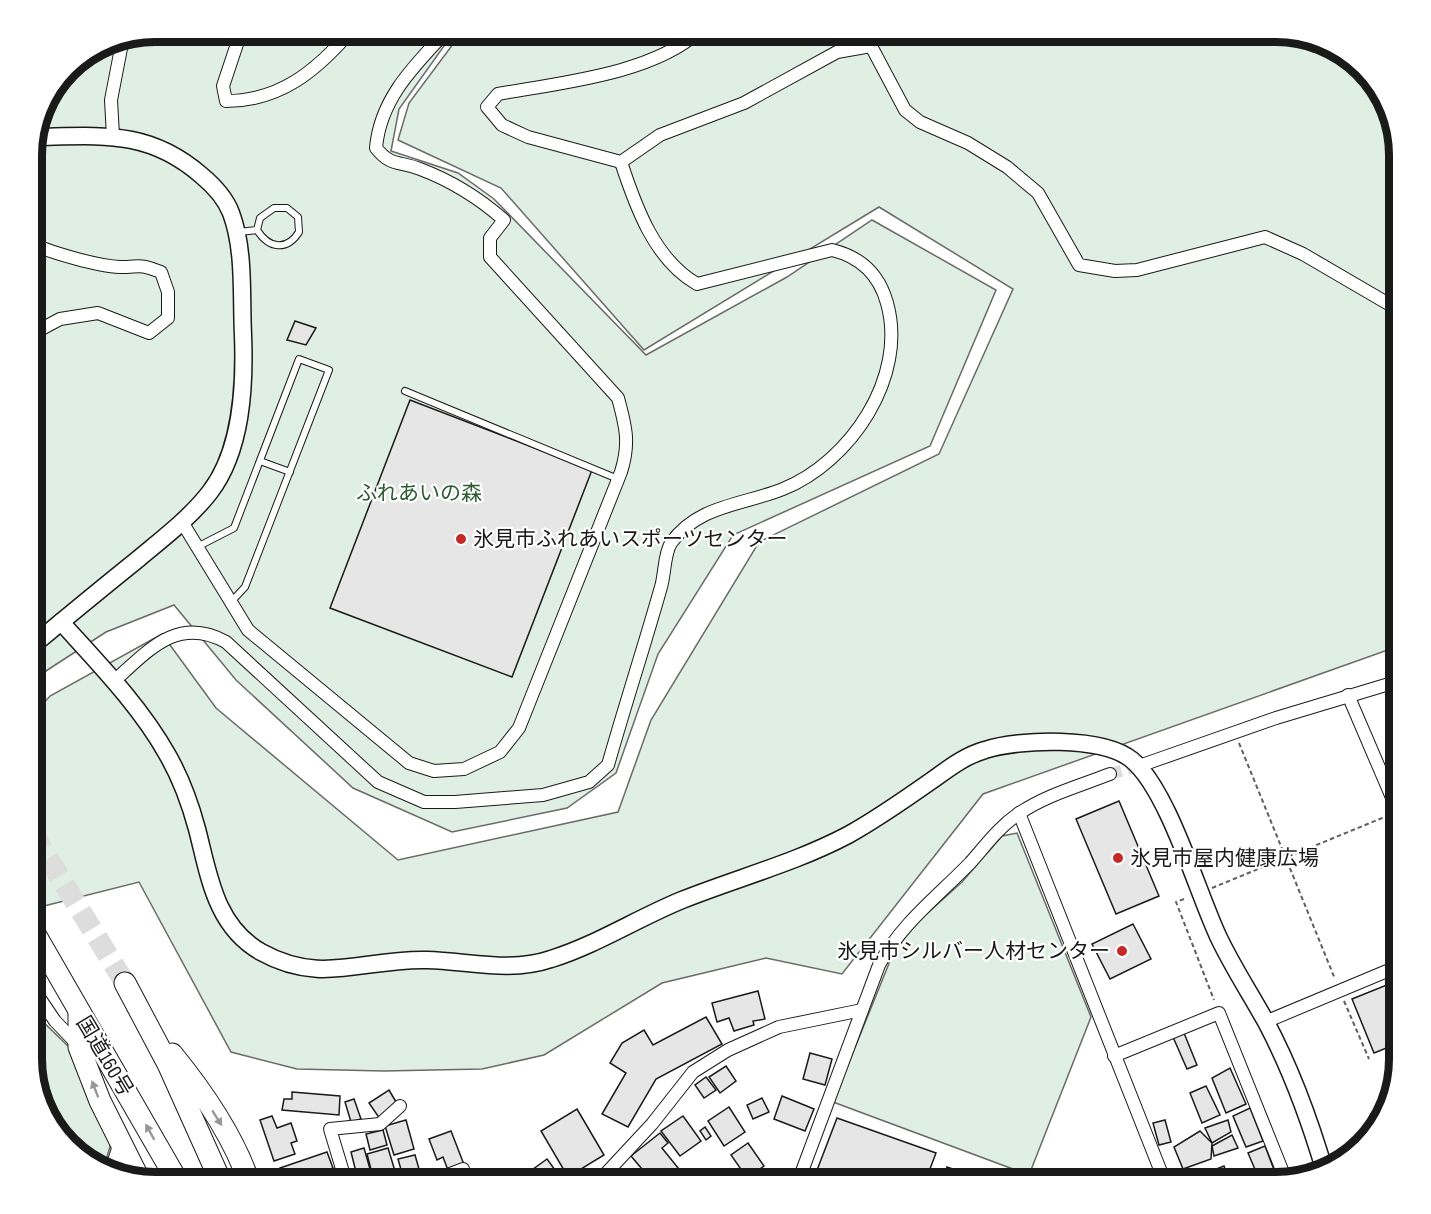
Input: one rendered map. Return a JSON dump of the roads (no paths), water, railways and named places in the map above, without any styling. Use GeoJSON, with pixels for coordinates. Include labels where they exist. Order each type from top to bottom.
{"type":"FeatureCollection","features":[{"type":"Feature","properties":{"kind":"highway","name":"国道160号"},"geometry":{"type":"LineString","coordinates":[[42,947],[172,1172]]}},
{"type":"Feature","properties":{"kind":"highway"},"geometry":{"type":"LineString","coordinates":[[125,983],[146,1020],[217,1172]]}},
{"type":"Feature","properties":{"kind":"highway"},"geometry":{"type":"LineString","coordinates":[[79,1014],[79,1047],[100,1101],[134,1170]]}},
{"type":"Feature","properties":{"kind":"highway"},"geometry":{"type":"LineString","coordinates":[[146,1020],[196,1084],[227,1134],[244,1172]]}},
{"type":"Feature","properties":{"kind":"street"},"geometry":{"type":"LineString","coordinates":[[238,42],[223,86],[226,101],[250,101],[292,84],[325,60],[341,42]]}},
{"type":"Feature","properties":{"kind":"street"},"geometry":{"type":"LineString","coordinates":[[182,522],[248,630],[409,763],[434,771],[464,769],[500,752],[519,728],[628,451],[618,398],[490,257],[490,238],[504,220],[476,196],[420,168],[387,161],[376,148],[377,129],[393,93],[437,42]]}},
{"type":"Feature","properties":{"kind":"street"},"geometry":{"type":"LineString","coordinates":[[686,42],[652,60],[572,81],[498,94],[488,106],[502,125],[528,137],[621,162],[660,135],[744,103],[837,52],[871,45],[905,110],[920,122],[968,143],[1007,167],[1038,193],[1079,265],[1115,271],[1137,270],[1265,237],[1303,254],[1389,304]]}},
{"type":"Feature","properties":{"kind":"street"},"geometry":{"type":"LineString","coordinates":[[113,136],[111,100],[121,48]]}},
{"type":"Feature","properties":{"kind":"street"},"geometry":{"type":"LineString","coordinates":[[42,638],[182,522],[211,491],[232,447],[242,403],[244,356],[240,270],[235,232],[231,213],[217,188],[181,158],[146,141],[113,136],[43,137]]}},
{"type":"Feature","properties":{"kind":"street"},"geometry":{"type":"LineString","coordinates":[[113,682],[157,644],[172,636],[190,632],[209,633],[226,642],[378,782],[424,802],[455,802],[543,795],[589,782],[608,765],[662,583],[669,546],[693,520],[730,505],[782,490],[812,475],[827,462],[857,429],[878,397],[888,365],[890,340],[888,305],[879,283],[860,260],[844,253],[832,250],[821,252],[697,284],[679,274],[657,246],[630,188],[621,162]]}},
{"type":"Feature","properties":{"kind":"street"},"geometry":{"type":"LineString","coordinates":[[42,249],[119,267],[141,264],[161,272],[168,292],[168,318],[149,333],[98,313],[60,319],[42,329]]}},
{"type":"Feature","properties":{"kind":"street"},"geometry":{"type":"LineString","coordinates":[[61,622],[148,722],[185,791],[210,885],[221,911],[235,931],[255,949],[284,963],[319,970],[398,961],[429,960],[522,966],[553,959],[680,901],[801,857],[846,836],[882,815],[968,756],[1019,742],[1054,742],[1117,750],[1133,760],[1159,795],[1220,940],[1240,981],[1265,1022],[1288,1070],[1321,1162]]}},
{"type":"Feature","properties":{"kind":"street"},"geometry":{"type":"LineString","coordinates":[[1142,765],[1235,732],[1389,684]]}},
{"type":"Feature","properties":{"kind":"street"},"geometry":{"type":"LineString","coordinates":[[1348,695],[1389,789]]}},
{"type":"Feature","properties":{"kind":"street"},"geometry":{"type":"LineString","coordinates":[[802,1172],[861,1010],[887,950],[922,909],[971,862],[996,830],[1019,813],[1046,798],[1110,774]]}},
{"type":"Feature","properties":{"kind":"street"},"geometry":{"type":"LineString","coordinates":[[1019,813],[1161,1172]]}},
{"type":"Feature","properties":{"kind":"street"},"geometry":{"type":"LineString","coordinates":[[1265,1022],[1389,971]]}},
{"type":"Feature","properties":{"kind":"street"},"geometry":{"type":"LineString","coordinates":[[42,1002],[55,1021],[79,1047]]}},
{"type":"Feature","properties":{"kind":"street"},"geometry":{"type":"LineString","coordinates":[[607,1172],[652,1124],[693,1072],[728,1050],[779,1028],[861,1010]]}},
{"type":"Feature","properties":{"kind":"street"},"geometry":{"type":"LineString","coordinates":[[1114,1056],[1219,1013],[1283,1172]]}},
{"type":"Feature","properties":{"kind":"street"},"geometry":{"type":"LineString","coordinates":[[343,1172],[330,1129],[380,1124],[400,1106]]}},
{"type":"Feature","properties":{"kind":"street"},"geometry":{"type":"LineString","coordinates":[[113,1163],[120,1142]]}},
{"type":"Feature","properties":{"kind":"street"},"geometry":{"type":"LineString","coordinates":[[455,1172],[463,1169]]}},
{"type":"Feature","properties":{"kind":"lane"},"geometry":{"type":"LineString","coordinates":[[274,208],[287,208],[298,218],[299,232],[293,241],[281,247],[270,244],[257,230],[260,218],[274,208]]}},
{"type":"Feature","properties":{"kind":"lane"},"geometry":{"type":"LineString","coordinates":[[235,232],[257,230]]}},
{"type":"Feature","properties":{"kind":"lane"},"geometry":{"type":"LineString","coordinates":[[197,547],[234,528],[299,359],[329,370],[245,587],[231,602]]}},
{"type":"Feature","properties":{"kind":"lane"},"geometry":{"type":"LineString","coordinates":[[405,391],[618,479]]}},
{"type":"Feature","properties":{"kind":"lane"},"geometry":{"type":"LineString","coordinates":[[260,461],[290,472]]}},
{"type":"Feature","properties":{"kind":"tunnel"},"geometry":{"type":"LineString","coordinates":[[1110,774],[1142,765]]}},
{"type":"Feature","properties":{"kind":"tunnel"},"geometry":{"type":"LineString","coordinates":[[42,848],[125,983]]}},
{"type":"Feature","properties":{"kind":"place","name":"氷見市ふれあいスポーツセンター"},"geometry":{"type":"Point","coordinates":[461,539]}},
{"type":"Feature","properties":{"kind":"place","name":"氷見市屋内健康広場"},"geometry":{"type":"Point","coordinates":[1118,858]}},
{"type":"Feature","properties":{"kind":"place","name":"氷見市シルバー人材センター"},"geometry":{"type":"Point","coordinates":[1122,951]}},
{"type":"Feature","properties":{"kind":"park label","name":"ふれあいの森"},"geometry":{"type":"Point","coordinates":[419,493]}}]}
